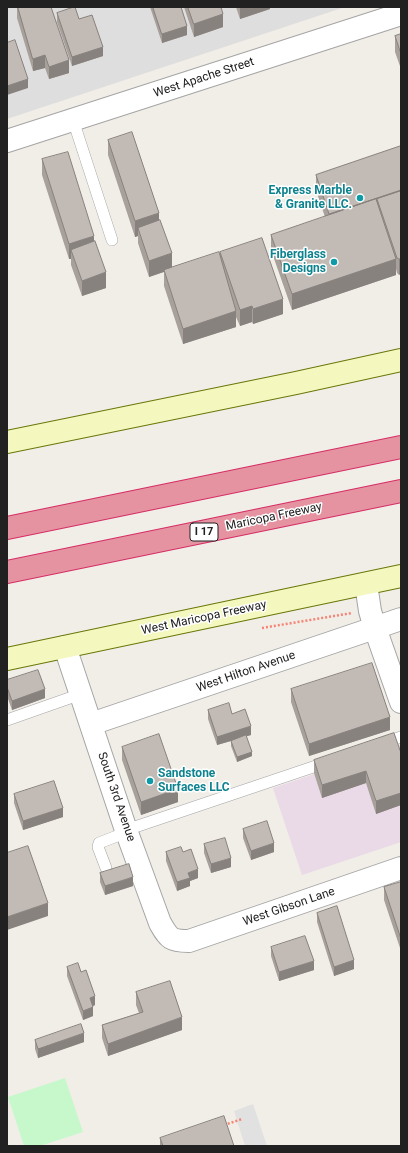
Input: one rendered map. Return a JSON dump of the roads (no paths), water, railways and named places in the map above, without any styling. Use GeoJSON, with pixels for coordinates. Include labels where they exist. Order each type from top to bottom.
{"type":"FeatureCollection","features":[{"type":"Feature","properties":{"kind":"highway"},"geometry":{"type":"LineString","coordinates":[[7,528],[401,447]]}},
{"type":"Feature","properties":{"kind":"highway","name":"Maricopa Freeway"},"geometry":{"type":"LineString","coordinates":[[7,572],[401,491]]}},
{"type":"Feature","properties":{"kind":"main road"},"geometry":{"type":"LineString","coordinates":[[7,442],[401,360]]}},
{"type":"Feature","properties":{"kind":"main road","name":"West Maricopa Freeway"},"geometry":{"type":"LineString","coordinates":[[7,659],[401,576]]}},
{"type":"Feature","properties":{"kind":"street","name":"West Apache Street"},"geometry":{"type":"LineString","coordinates":[[7,141],[401,14]]}},
{"type":"Feature","properties":{"kind":"street"},"geometry":{"type":"LineString","coordinates":[[366,584],[370,611],[375,628],[401,702]]}},
{"type":"Feature","properties":{"kind":"street","name":"West Hilton Avenue"},"geometry":{"type":"LineString","coordinates":[[91,724],[401,619]]}},
{"type":"Feature","properties":{"kind":"street","name":"South 3rd Avenue"},"geometry":{"type":"LineString","coordinates":[[65,647],[126,830],[160,923],[167,936],[176,941]]}},
{"type":"Feature","properties":{"kind":"street","name":"West Gibson Lane"},"geometry":{"type":"LineString","coordinates":[[176,941],[189,941],[401,868]]}},
{"type":"Feature","properties":{"kind":"lane"},"geometry":{"type":"LineString","coordinates":[[73,120],[112,240]]}},
{"type":"Feature","properties":{"kind":"lane"},"geometry":{"type":"LineString","coordinates":[[7,720],[81,694]]}},
{"type":"Feature","properties":{"kind":"lane"},"geometry":{"type":"LineString","coordinates":[[371,747],[401,737]]}},
{"type":"Feature","properties":{"kind":"lane"},"geometry":{"type":"LineString","coordinates":[[106,868],[98,847],[99,843],[117,836],[126,830],[342,757]]}},
{"type":"Feature","properties":{"kind":"place","name":"Express Marble & Granite LLC."},"geometry":{"type":"Point","coordinates":[360,198]}},
{"type":"Feature","properties":{"kind":"place","name":"Fiberglass Designs"},"geometry":{"type":"Point","coordinates":[334,262]}},
{"type":"Feature","properties":{"kind":"place","name":"Sandstone Surfaces LLC"},"geometry":{"type":"Point","coordinates":[150,781]}}]}
